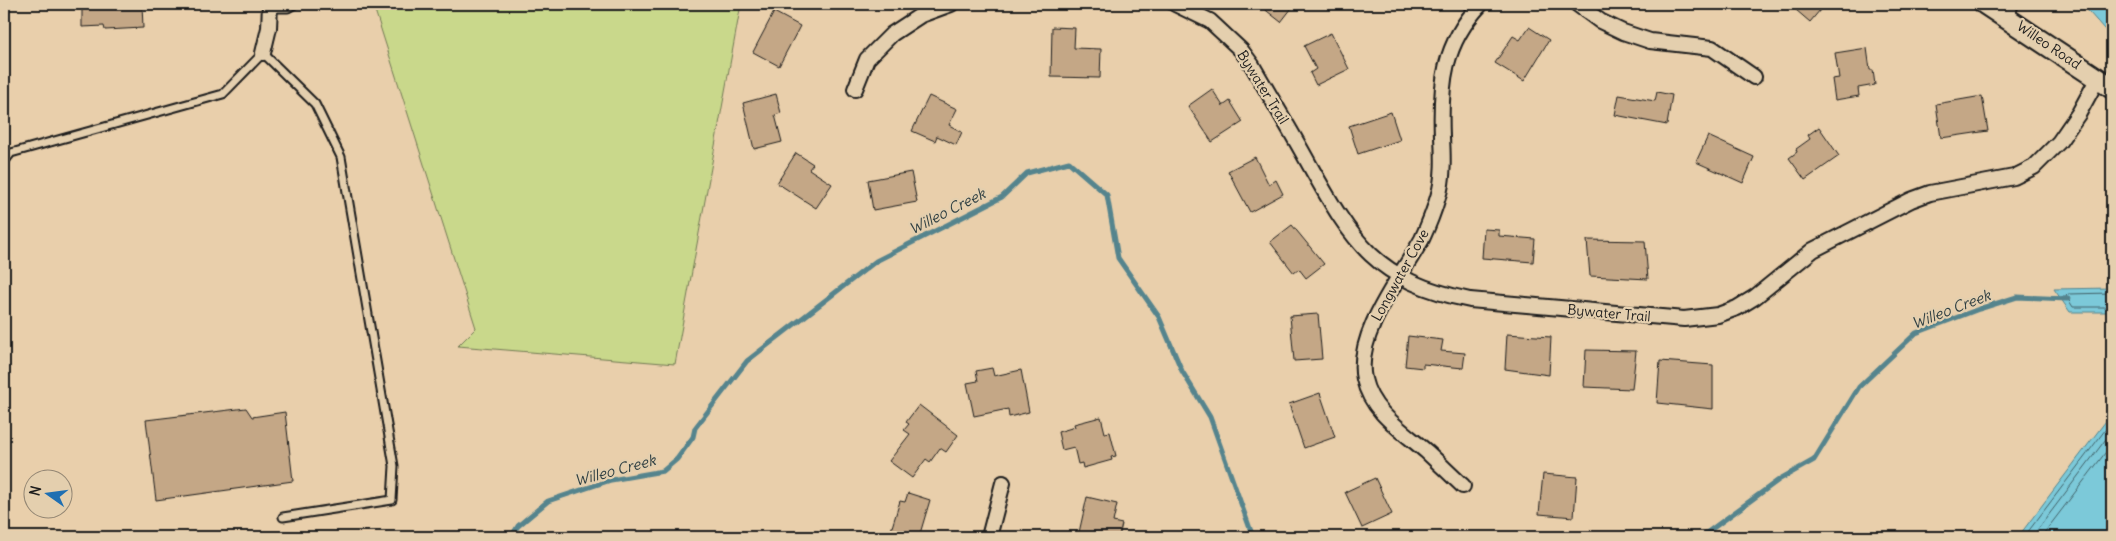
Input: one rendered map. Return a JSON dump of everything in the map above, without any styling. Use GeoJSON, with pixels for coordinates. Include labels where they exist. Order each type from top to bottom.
{"type":"FeatureCollection","features":[{"type":"Feature","properties":{"kind":"street"},"geometry":{"type":"LineString","coordinates":[[855,89],[867,59],[892,34],[921,15],[950,4]]}},
{"type":"Feature","properties":{"kind":"street","name":"Bywater Trail"},"geometry":{"type":"LineString","coordinates":[[1175,4],[1210,21],[1241,50],[1257,73],[1347,229],[1379,263],[1400,277],[1446,295],[1470,300],[1684,319],[1718,315],[1738,308],[1755,298],[1813,250],[1910,200],[1930,193],[2014,177],[2034,167],[2059,142],[2079,113],[2105,83]]}},
{"type":"Feature","properties":{"kind":"street","name":"Longwater Cove"},"geometry":{"type":"LineString","coordinates":[[1463,486],[1388,419],[1375,404],[1364,381],[1362,368],[1364,350],[1370,329],[1423,237],[1439,195],[1443,161],[1442,80],[1449,53],[1459,32],[1481,4]]}},
{"type":"Feature","properties":{"kind":"street"},"geometry":{"type":"LineString","coordinates":[[1577,4],[1600,22],[1650,41],[1712,48],[1754,77]]}},
{"type":"Feature","properties":{"kind":"street","name":"Willeo Road"},"geometry":{"type":"LineString","coordinates":[[1985,4],[2012,11],[2105,83]]}},
{"type":"Feature","properties":{"kind":"street"},"geometry":{"type":"LineString","coordinates":[[263,53],[269,28],[270,6]]}},
{"type":"Feature","properties":{"kind":"street"},"geometry":{"type":"LineString","coordinates":[[989,537],[1004,483]]}},
{"type":"Feature","properties":{"kind":"lane"},"geometry":{"type":"LineString","coordinates":[[270,6],[288,8],[296,4]]}},
{"type":"Feature","properties":{"kind":"lane"},"geometry":{"type":"LineString","coordinates":[[4,162],[11,153],[223,94],[263,53],[315,104],[342,156],[394,466],[392,500],[283,517]]}},
{"type":"Feature","properties":{"kind":"green space"},"geometry":{"type":"Polygon","coordinates":[[[373,4],[741,4],[675,364],[458,346],[476,328],[373,4]]]}},
{"type":"Feature","properties":{"kind":"water"},"geometry":{"type":"Polygon","coordinates":[[[2082,4],[2112,4],[2112,38],[2082,4]]]}},
{"type":"Feature","properties":{"kind":"water"},"geometry":{"type":"Polygon","coordinates":[[[2112,288],[2112,312],[2070,312],[2054,289],[2112,288]]]}},
{"type":"Feature","properties":{"kind":"water"},"geometry":{"type":"Polygon","coordinates":[[[2112,413],[2112,537],[2018,537],[2112,413]]]}},
{"type":"Feature","properties":{"kind":"building"},"geometry":{"type":"Polygon","coordinates":[[[82,4],[142,4],[143,28],[105,30],[104,26],[82,27],[82,4]]]}},
{"type":"Feature","properties":{"kind":"building"},"geometry":{"type":"Polygon","coordinates":[[[1258,4],[1295,4],[1281,22],[1258,4]]]}},
{"type":"Feature","properties":{"kind":"building"},"geometry":{"type":"Polygon","coordinates":[[[1789,4],[1825,4],[1810,22],[1789,4]]]}},
{"type":"Feature","properties":{"kind":"building"},"geometry":{"type":"Polygon","coordinates":[[[774,12],[800,26],[779,66],[753,52],[774,12]]]}},
{"type":"Feature","properties":{"kind":"building"},"geometry":{"type":"Polygon","coordinates":[[[1052,27],[1075,28],[1074,48],[1101,49],[1100,78],[1051,77],[1052,27]]]}},
{"type":"Feature","properties":{"kind":"building"},"geometry":{"type":"Polygon","coordinates":[[[1529,27],[1549,40],[1524,81],[1495,63],[1513,36],[1520,40],[1529,27]]]}},
{"type":"Feature","properties":{"kind":"building"},"geometry":{"type":"Polygon","coordinates":[[[1331,33],[1349,69],[1316,85],[1310,73],[1316,69],[1304,46],[1331,33]]]}},
{"type":"Feature","properties":{"kind":"building"},"geometry":{"type":"Polygon","coordinates":[[[1867,48],[1870,70],[1873,70],[1875,85],[1858,88],[1859,96],[1835,100],[1832,79],[1839,78],[1835,53],[1867,48]]]}},
{"type":"Feature","properties":{"kind":"building"},"geometry":{"type":"Polygon","coordinates":[[[1212,89],[1223,106],[1230,101],[1243,122],[1212,142],[1188,106],[1212,89]]]}},
{"type":"Feature","properties":{"kind":"building"},"geometry":{"type":"Polygon","coordinates":[[[1657,92],[1672,95],[1667,125],[1615,115],[1619,95],[1655,101],[1657,92]]]}},
{"type":"Feature","properties":{"kind":"building"},"geometry":{"type":"Polygon","coordinates":[[[776,94],[781,113],[775,115],[782,142],[754,149],[743,103],[776,94]]]}},
{"type":"Feature","properties":{"kind":"building"},"geometry":{"type":"Polygon","coordinates":[[[929,96],[957,109],[949,125],[962,132],[956,145],[937,136],[935,141],[912,131],[929,96]]]}},
{"type":"Feature","properties":{"kind":"building"},"geometry":{"type":"Polygon","coordinates":[[[1982,96],[1988,131],[1941,138],[1936,104],[1982,96]]]}},
{"type":"Feature","properties":{"kind":"building"},"geometry":{"type":"Polygon","coordinates":[[[1391,112],[1400,140],[1358,154],[1349,126],[1391,112]]]}},
{"type":"Feature","properties":{"kind":"building"},"geometry":{"type":"Polygon","coordinates":[[[1819,127],[1839,156],[1805,180],[1789,158],[1797,152],[1796,149],[1810,139],[1808,135],[1819,127]]]}},
{"type":"Feature","properties":{"kind":"building"},"geometry":{"type":"Polygon","coordinates":[[[1708,136],[1754,157],[1743,183],[1696,162],[1708,136]]]}},
{"type":"Feature","properties":{"kind":"building"},"geometry":{"type":"Polygon","coordinates":[[[796,153],[813,164],[809,169],[832,184],[816,208],[777,183],[796,153]]]}},
{"type":"Feature","properties":{"kind":"building"},"geometry":{"type":"Polygon","coordinates":[[[1255,157],[1269,185],[1276,180],[1283,194],[1250,212],[1228,171],[1255,157]]]}},
{"type":"Feature","properties":{"kind":"building"},"geometry":{"type":"Polygon","coordinates":[[[911,172],[917,202],[873,210],[868,180],[911,172]]]}},
{"type":"Feature","properties":{"kind":"building"},"geometry":{"type":"Polygon","coordinates":[[[1292,225],[1324,264],[1306,278],[1299,269],[1294,273],[1270,242],[1292,225]]]}},
{"type":"Feature","properties":{"kind":"building"},"geometry":{"type":"Polygon","coordinates":[[[1484,229],[1499,230],[1499,236],[1535,239],[1533,262],[1482,258],[1484,229]]]}},
{"type":"Feature","properties":{"kind":"building"},"geometry":{"type":"Polygon","coordinates":[[[1587,240],[1645,241],[1648,279],[1590,276],[1587,240]]]}},
{"type":"Feature","properties":{"kind":"building"},"geometry":{"type":"Polygon","coordinates":[[[1318,314],[1322,359],[1294,361],[1290,316],[1318,314]]]}},
{"type":"Feature","properties":{"kind":"building"},"geometry":{"type":"Polygon","coordinates":[[[1507,334],[1551,337],[1549,375],[1505,369],[1507,334]]]}},
{"type":"Feature","properties":{"kind":"building"},"geometry":{"type":"Polygon","coordinates":[[[1408,336],[1443,340],[1441,351],[1465,353],[1463,368],[1423,364],[1423,368],[1405,366],[1408,336]]]}},
{"type":"Feature","properties":{"kind":"building"},"geometry":{"type":"Polygon","coordinates":[[[1586,350],[1636,351],[1632,389],[1584,387],[1586,350]]]}},
{"type":"Feature","properties":{"kind":"building"},"geometry":{"type":"Polygon","coordinates":[[[1660,361],[1713,365],[1713,409],[1657,403],[1660,361]]]}},
{"type":"Feature","properties":{"kind":"building"},"geometry":{"type":"Polygon","coordinates":[[[992,368],[994,376],[1021,370],[1029,412],[1009,417],[1008,409],[974,416],[967,383],[978,381],[976,371],[992,368]]]}},
{"type":"Feature","properties":{"kind":"building"},"geometry":{"type":"Polygon","coordinates":[[[1320,393],[1335,437],[1304,448],[1289,404],[1320,393]]]}},
{"type":"Feature","properties":{"kind":"building"},"geometry":{"type":"Polygon","coordinates":[[[919,405],[958,435],[946,452],[940,448],[930,462],[926,459],[912,478],[889,461],[910,434],[904,430],[909,424],[906,422],[919,405]]]}},
{"type":"Feature","properties":{"kind":"building"},"geometry":{"type":"Polygon","coordinates":[[[246,408],[252,417],[285,412],[293,481],[156,500],[146,420],[246,408]]]}},
{"type":"Feature","properties":{"kind":"building"},"geometry":{"type":"Polygon","coordinates":[[[1101,417],[1105,433],[1110,432],[1116,456],[1111,457],[1112,460],[1083,468],[1082,463],[1078,464],[1074,447],[1062,450],[1058,432],[1075,427],[1074,424],[1101,417]]]}},
{"type":"Feature","properties":{"kind":"building"},"geometry":{"type":"Polygon","coordinates":[[[1543,474],[1577,477],[1574,517],[1539,514],[1543,474]]]}},
{"type":"Feature","properties":{"kind":"building"},"geometry":{"type":"Polygon","coordinates":[[[1375,478],[1392,514],[1362,528],[1345,492],[1375,478]]]}},
{"type":"Feature","properties":{"kind":"building"},"geometry":{"type":"Polygon","coordinates":[[[908,493],[930,500],[919,537],[889,537],[900,501],[905,502],[908,493]]]}},
{"type":"Feature","properties":{"kind":"building"},"geometry":{"type":"Polygon","coordinates":[[[1087,497],[1117,504],[1113,522],[1122,524],[1119,537],[1078,537],[1087,497]]]}},
{"type":"Feature","properties":{"kind":"waterway","name":"Willeo Creek"},"geometry":{"type":"LineString","coordinates":[[511,537],[518,526],[548,501],[611,480],[663,471],[677,459],[693,437],[695,428],[747,361],[876,261],[1002,197],[1027,173],[1069,162],[1107,195],[1118,258],[1159,317],[1182,371],[1210,417],[1253,537]]}},
{"type":"Feature","properties":{"kind":"waterway","name":"Willeo Creek"},"geometry":{"type":"LineString","coordinates":[[1701,537],[1780,479],[1814,460],[1859,387],[1916,333],[2017,297],[2068,299]]}}]}
